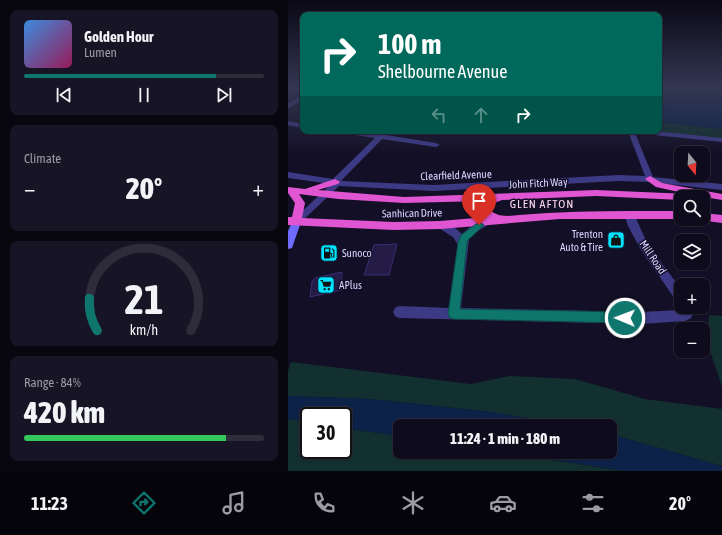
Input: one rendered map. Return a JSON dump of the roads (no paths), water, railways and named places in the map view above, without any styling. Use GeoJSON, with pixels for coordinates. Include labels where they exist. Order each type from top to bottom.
{"type":"FeatureCollection","features":[{"type":"Feature","properties":{"kind":"highway"},"geometry":{"type":"LineString","coordinates":[[650,180],[659,185],[722,198]]}},
{"type":"Feature","properties":{"kind":"highway"},"geometry":{"type":"LineString","coordinates":[[292,221],[300,203],[293,191],[319,188],[335,182]]}},
{"type":"Feature","properties":{"kind":"highway","name":"John Fitch Way"},"geometry":{"type":"LineString","coordinates":[[293,191],[324,195],[404,200],[596,193],[674,196]]}},
{"type":"Feature","properties":{"kind":"highway"},"geometry":{"type":"LineString","coordinates":[[500,197],[488,202],[485,209],[488,214],[503,220]]}},
{"type":"Feature","properties":{"kind":"highway"},"geometry":{"type":"LineString","coordinates":[[710,198],[722,198]]}},
{"type":"Feature","properties":{"kind":"highway","name":"Sanhican Drive"},"geometry":{"type":"LineString","coordinates":[[292,221],[370,225],[440,225],[560,215],[674,215]]}},
{"type":"Feature","properties":{"kind":"highway"},"geometry":{"type":"LineString","coordinates":[[710,218],[722,219]]}},
{"type":"Feature","properties":{"kind":"main road"},"geometry":{"type":"LineString","coordinates":[[288,245],[292,221]]}},
{"type":"Feature","properties":{"kind":"street"},"geometry":{"type":"LineString","coordinates":[[288,123],[300,125]]}},
{"type":"Feature","properties":{"kind":"street"},"geometry":{"type":"LineString","coordinates":[[292,221],[335,185],[335,182],[383,134],[436,145]]}},
{"type":"Feature","properties":{"kind":"street"},"geometry":{"type":"LineString","coordinates":[[632,134],[650,180]]}},
{"type":"Feature","properties":{"kind":"street"},"geometry":{"type":"LineString","coordinates":[[662,134],[722,140]]}},
{"type":"Feature","properties":{"kind":"street","name":"Clearfield Avenue"},"geometry":{"type":"LineString","coordinates":[[288,175],[335,182],[434,188],[592,179],[650,180],[722,187]]}},
{"type":"Feature","properties":{"kind":"street","name":"Mill Road"},"geometry":{"type":"LineString","coordinates":[[629,214],[645,248],[674,288]]}},
{"type":"Feature","properties":{"kind":"street"},"geometry":{"type":"LineString","coordinates":[[454,314],[462,243],[464,238],[475,228],[488,221]]}},
{"type":"Feature","properties":{"kind":"street"},"geometry":{"type":"LineString","coordinates":[[440,225],[461,238],[462,243]]}},
{"type":"Feature","properties":{"kind":"street"},"geometry":{"type":"LineString","coordinates":[[399,312],[641,318],[674,313]]}},
{"type":"Feature","properties":{"kind":"water"},"geometry":{"type":"Polygon","coordinates":[[[662,110],[722,110],[722,129],[662,122],[662,110]]]}},
{"type":"Feature","properties":{"kind":"water"},"geometry":{"type":"Polygon","coordinates":[[[288,396],[371,399],[491,412],[533,419],[393,419],[393,435],[352,429],[352,407],[300,407],[300,421],[288,419],[288,396]]]}},
{"type":"Feature","properties":{"kind":"water"},"geometry":{"type":"Polygon","coordinates":[[[617,436],[722,466],[722,471],[624,471],[548,459],[617,459],[617,436]]]}},
{"type":"Feature","properties":{"kind":"place","name":"Trenton Auto & Tire"},"geometry":{"type":"Point","coordinates":[616,240]}},
{"type":"Feature","properties":{"kind":"place","name":"Sunoco"},"geometry":{"type":"Point","coordinates":[329,253]}},
{"type":"Feature","properties":{"kind":"place","name":"APlus"},"geometry":{"type":"Point","coordinates":[326,285]}},
{"type":"Feature","properties":{"kind":"district","name":"GLEN AFTON"},"geometry":{"type":"Point","coordinates":[542,204]}}]}
